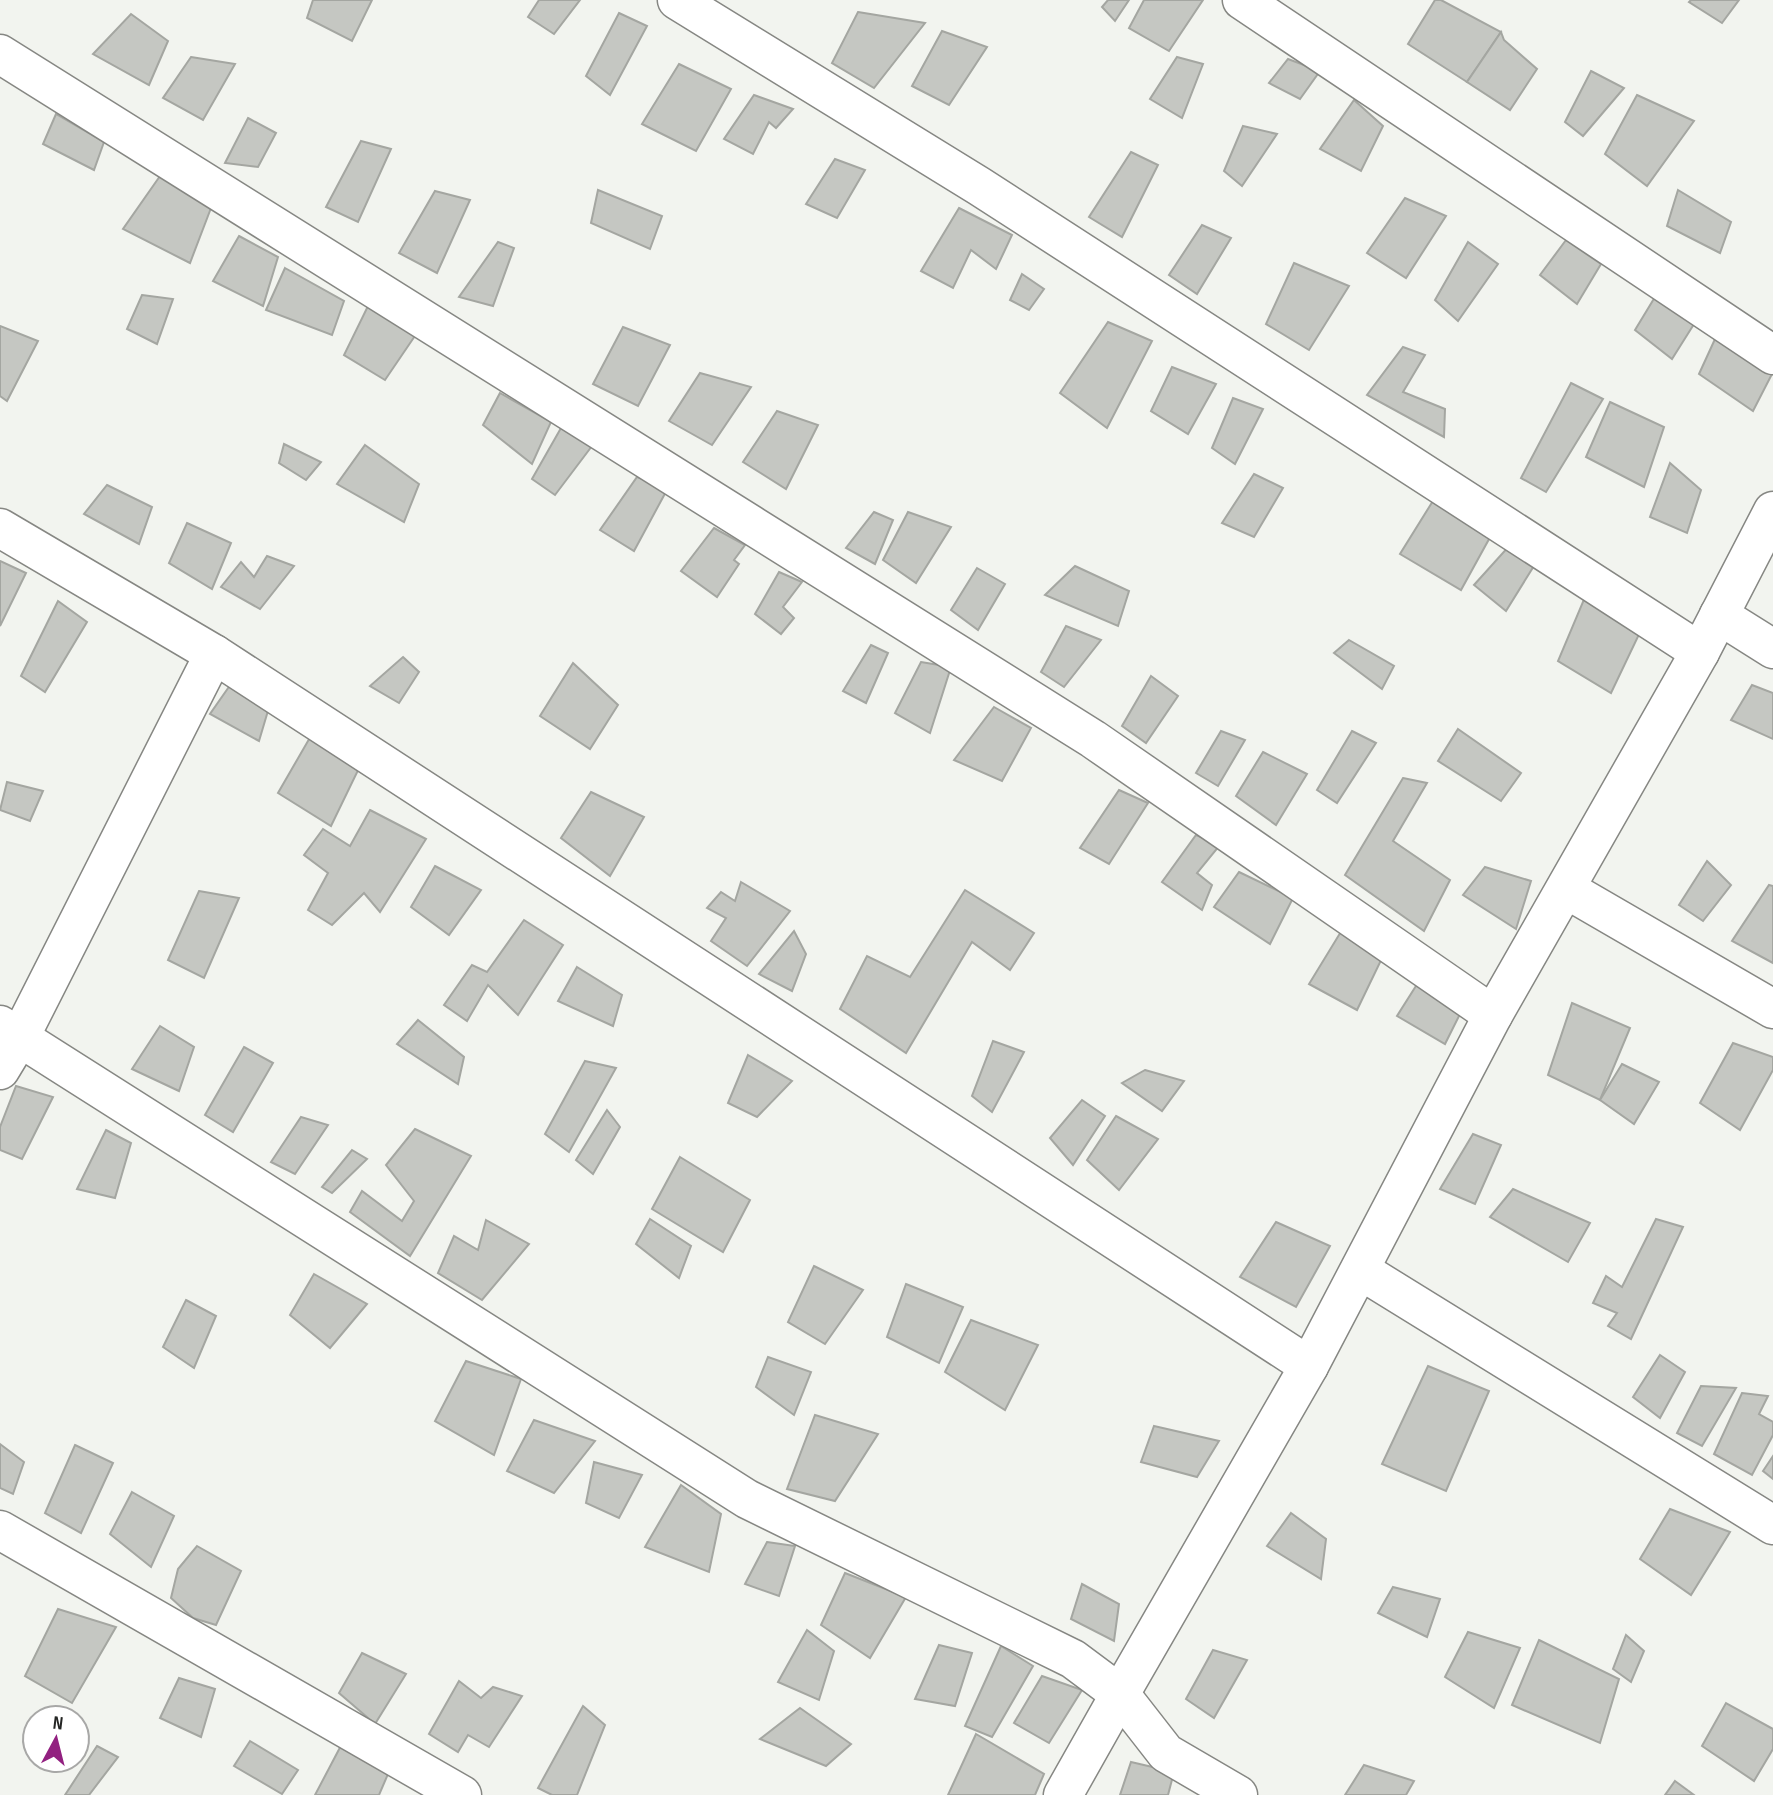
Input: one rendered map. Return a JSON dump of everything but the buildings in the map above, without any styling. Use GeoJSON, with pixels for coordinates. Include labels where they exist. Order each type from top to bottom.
{"type":"FeatureCollection","features":[{"type":"Feature","properties":{"kind":"street"},"geometry":{"type":"LineString","coordinates":[[677,0],[979,186],[1700,652]]}},
{"type":"Feature","properties":{"kind":"street"},"geometry":{"type":"LineString","coordinates":[[1242,0],[1773,355]]}},
{"type":"Feature","properties":{"kind":"street"},"geometry":{"type":"LineString","coordinates":[[0,54],[1093,739],[1493,1015]]}},
{"type":"Feature","properties":{"kind":"street"},"geometry":{"type":"LineString","coordinates":[[1063,1795],[1310,1366],[1493,1015],[1700,652],[1773,511]]}},
{"type":"Feature","properties":{"kind":"street"},"geometry":{"type":"LineString","coordinates":[[0,528],[214,654],[1310,1366]]}},
{"type":"Feature","properties":{"kind":"street"},"geometry":{"type":"LineString","coordinates":[[1719,615],[1773,649]]}},
{"type":"Feature","properties":{"kind":"street"},"geometry":{"type":"LineString","coordinates":[[0,1070],[10,1031],[214,654]]}},
{"type":"Feature","properties":{"kind":"street"},"geometry":{"type":"LineString","coordinates":[[1566,889],[1773,1009]]}},
{"type":"Feature","properties":{"kind":"street"},"geometry":{"type":"LineString","coordinates":[[10,1031],[747,1499],[1073,1659],[1120,1694],[1166,1753],[1238,1795]]}},
{"type":"Feature","properties":{"kind":"street"},"geometry":{"type":"LineString","coordinates":[[1360,1269],[1773,1525]]}},
{"type":"Feature","properties":{"kind":"street"},"geometry":{"type":"LineString","coordinates":[[0,1530],[462,1795]]}}]}
